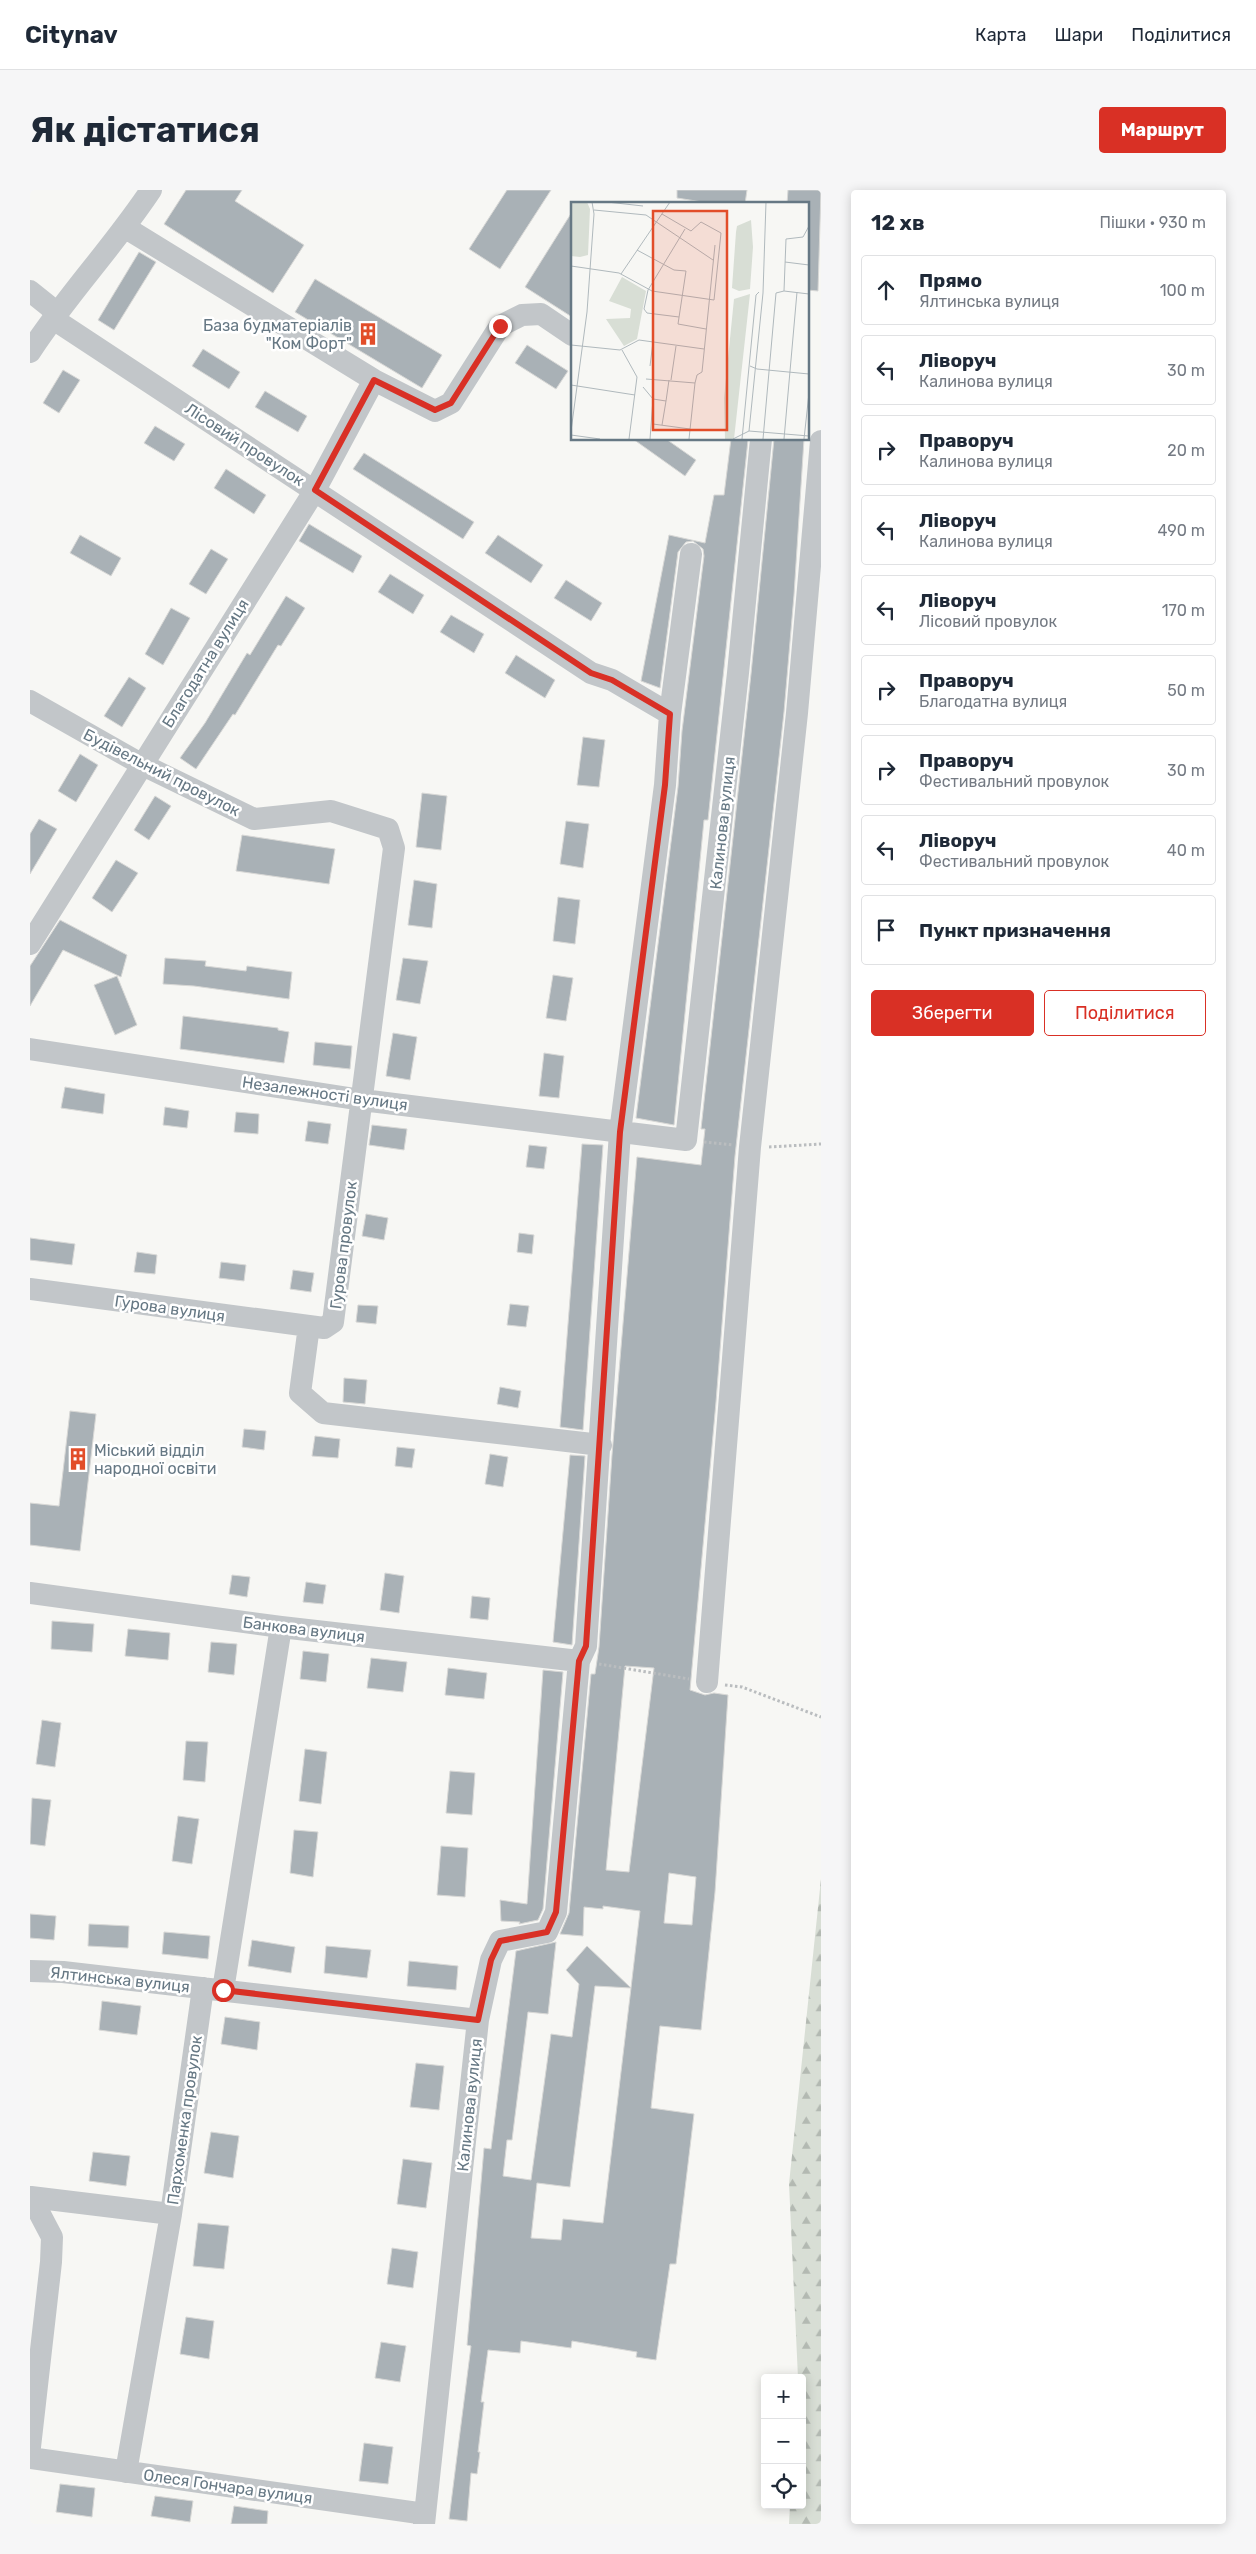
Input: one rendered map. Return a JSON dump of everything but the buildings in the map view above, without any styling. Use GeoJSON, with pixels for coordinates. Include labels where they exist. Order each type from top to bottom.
{"type":"FeatureCollection","features":[{"type":"Feature","properties":{"kind":"street"},"geometry":{"type":"LineString","coordinates":[[30,352],[55,314],[126,228],[151,190]]}},
{"type":"Feature","properties":{"kind":"street"},"geometry":{"type":"LineString","coordinates":[[126,228],[374,380],[435,410],[451,403],[500,326],[522,315],[541,314],[571,334]]}},
{"type":"Feature","properties":{"kind":"street","name":"Лісовий провулок"},"geometry":{"type":"LineString","coordinates":[[30,291],[50,307],[61,324],[591,673],[612,680],[670,714]]}},
{"type":"Feature","properties":{"kind":"street","name":"Благодатна вулиця"},"geometry":{"type":"LineString","coordinates":[[30,944],[141,764],[315,490],[374,380]]}},
{"type":"Feature","properties":{"kind":"street","name":"Калинова вулиця"},"geometry":{"type":"LineString","coordinates":[[620,1132],[686,1140],[738,673],[761,440]]}},
{"type":"Feature","properties":{"kind":"street"},"geometry":{"type":"LineString","coordinates":[[707,1682],[750,1147],[797,713],[821,441]]}},
{"type":"Feature","properties":{"kind":"street","name":"Калинова вулиця"},"geometry":{"type":"LineString","coordinates":[[425,2519],[478,2020],[491,1960],[500,1941],[547,1932],[556,1912],[579,1661],[586,1646],[620,1132],[665,785],[670,714],[691,554]]}},
{"type":"Feature","properties":{"kind":"street","name":"Будівельний провулок"},"geometry":{"type":"LineString","coordinates":[[30,701],[141,764],[254,819],[331,811],[388,829]]}},
{"type":"Feature","properties":{"kind":"street","name":"Гурова провулок"},"geometry":{"type":"LineString","coordinates":[[310,1326],[324,1328],[333,1322],[394,848],[388,829]]}},
{"type":"Feature","properties":{"kind":"street","name":"Незалежності вулиця"},"geometry":{"type":"LineString","coordinates":[[30,1049],[362,1100],[620,1132]]}},
{"type":"Feature","properties":{"kind":"street","name":"Гурова вулиця"},"geometry":{"type":"LineString","coordinates":[[30,1289],[310,1326]]}},
{"type":"Feature","properties":{"kind":"street"},"geometry":{"type":"LineString","coordinates":[[310,1326],[300,1393],[323,1413],[600,1445]]}},
{"type":"Feature","properties":{"kind":"street","name":"Банкова вулиця"},"geometry":{"type":"LineString","coordinates":[[30,1596],[579,1661]]}},
{"type":"Feature","properties":{"kind":"street","name":"Пархоменка провулок"},"geometry":{"type":"LineString","coordinates":[[31,2196],[171,2214],[281,1627]]}},
{"type":"Feature","properties":{"kind":"street","name":"Ялтинська вулиця"},"geometry":{"type":"LineString","coordinates":[[30,1971],[63,1972],[478,2020]]}},
{"type":"Feature","properties":{"kind":"street","name":"Пархоменка провулок"},"geometry":{"type":"LineString","coordinates":[[30,2447],[51,2262],[52,2237],[31,2196]]}},
{"type":"Feature","properties":{"kind":"street"},"geometry":{"type":"LineString","coordinates":[[126,2472],[171,2214]]}},
{"type":"Feature","properties":{"kind":"street","name":"Олеся Гончара вулиця"},"geometry":{"type":"LineString","coordinates":[[30,2458],[425,2519]]}},
{"type":"Feature","properties":{"kind":"green space"},"geometry":{"type":"Polygon","coordinates":[[[821,1879],[821,2524],[789,2524],[790,2509],[806,2509],[806,2374],[798,2374],[789,2184],[821,1879]]]}},
{"type":"Feature","properties":{"kind":"place","name":"База будматеріалів \"Ком Форт\""},"geometry":{"type":"Point","coordinates":[368,334]}},
{"type":"Feature","properties":{"kind":"place","name":"Міський відділ народної освіти"},"geometry":{"type":"Point","coordinates":[78,1459]}},
{"type":"Feature","properties":{"kind":"route"},"geometry":{"type":"LineString","coordinates":[[223,1990],[478,2020],[491,1960],[500,1941],[547,1932],[556,1912],[579,1661],[586,1646],[620,1132],[665,785],[670,714],[612,680],[591,673],[315,490],[374,380],[435,410],[451,403],[500,326]]}}]}
